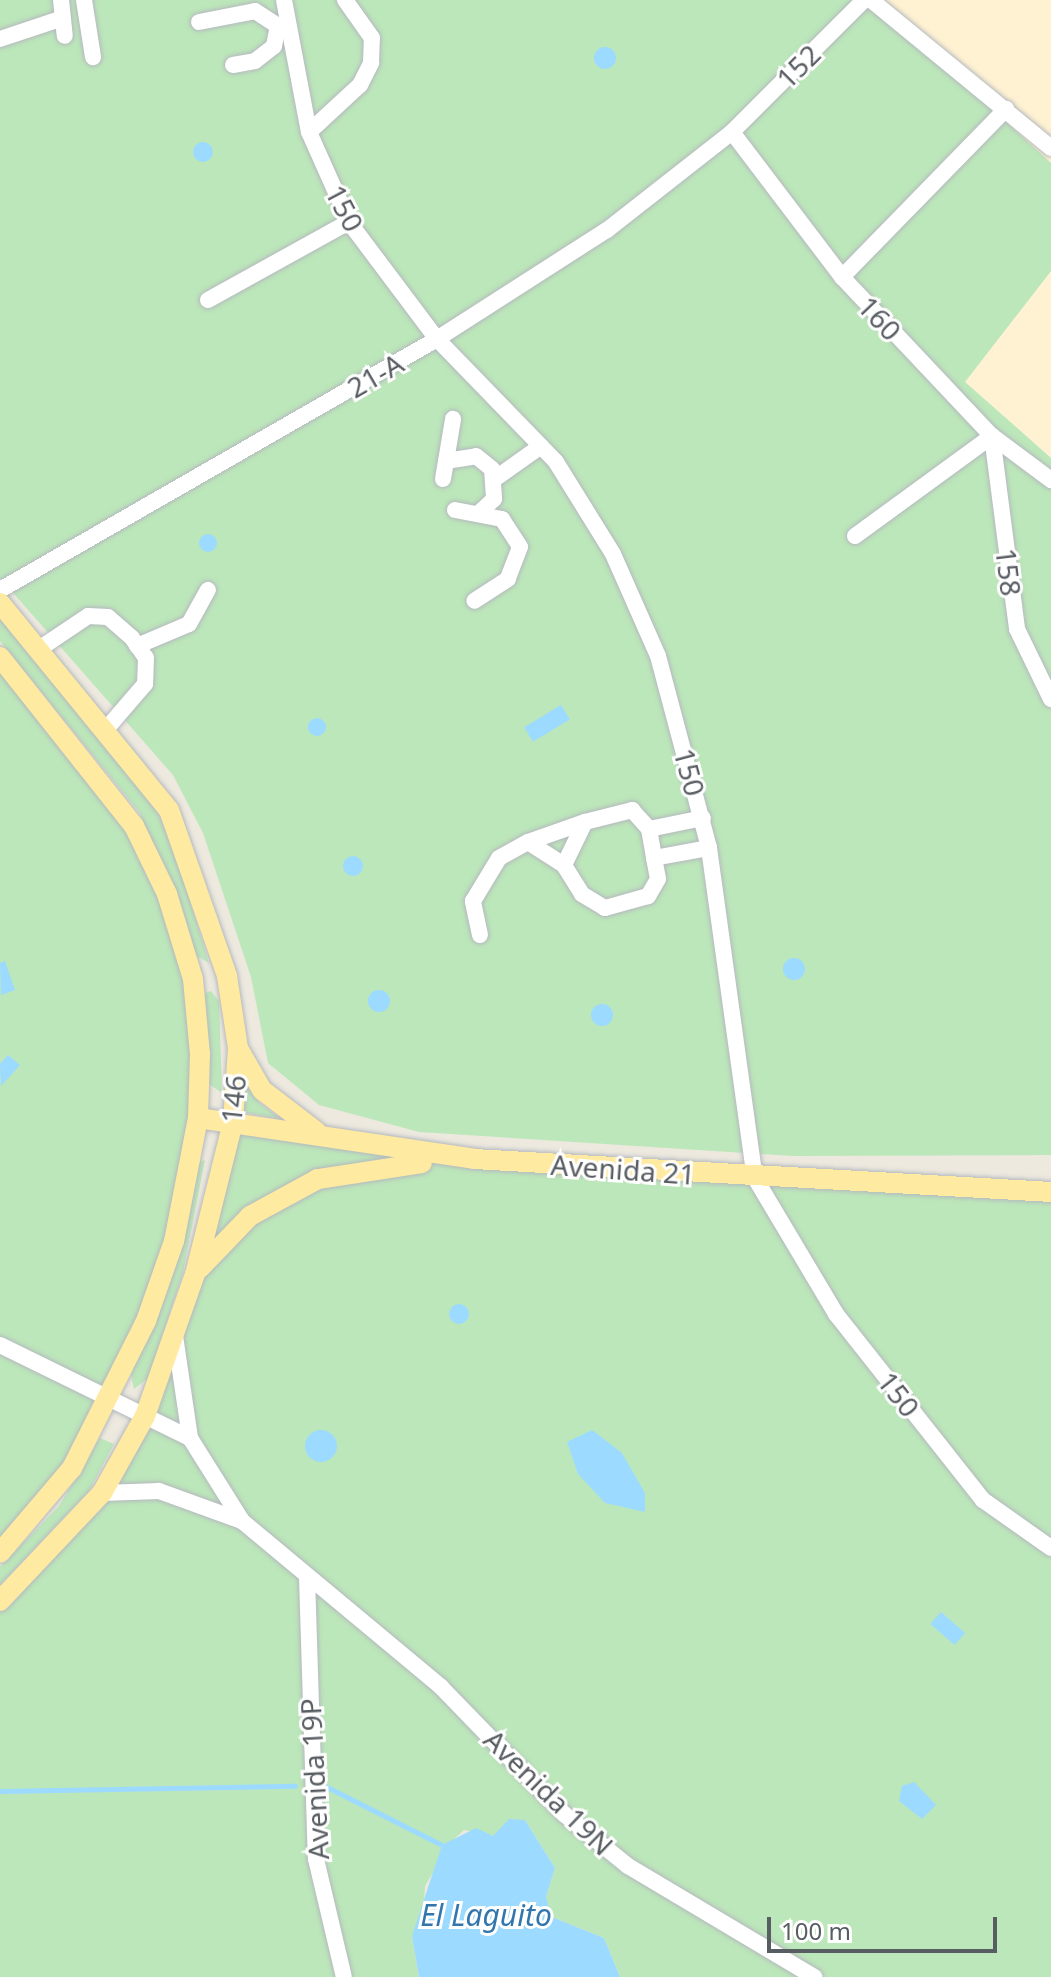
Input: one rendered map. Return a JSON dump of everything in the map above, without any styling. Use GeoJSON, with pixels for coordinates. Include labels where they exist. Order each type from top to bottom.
{"type":"FeatureCollection","features":[{"type":"Feature","properties":{"kind":"main road","name":"146"},"geometry":{"type":"LineString","coordinates":[[0,603],[107,728],[169,810],[227,976],[238,1048],[233,1122],[195,1274],[145,1416],[102,1493],[0,1601]]}},
{"type":"Feature","properties":{"kind":"main road","name":"146"},"geometry":{"type":"LineString","coordinates":[[0,657],[134,826],[167,894],[193,979],[198,1118],[174,1241],[111,1398],[72,1468],[0,1553]]}},
{"type":"Feature","properties":{"kind":"main road"},"geometry":{"type":"LineString","coordinates":[[193,979],[227,976]]}},
{"type":"Feature","properties":{"kind":"main road"},"geometry":{"type":"LineString","coordinates":[[238,1048],[262,1090],[320,1134]]}},
{"type":"Feature","properties":{"kind":"main road","name":"Avenida 21"},"geometry":{"type":"LineString","coordinates":[[198,1118],[474,1159],[755,1178],[1051,1192]]}},
{"type":"Feature","properties":{"kind":"main road"},"geometry":{"type":"LineString","coordinates":[[195,1274],[231,1231],[318,1179],[363,1167],[474,1159]]}},
{"type":"Feature","properties":{"kind":"street"},"geometry":{"type":"LineString","coordinates":[[61,0],[65,36]]}},
{"type":"Feature","properties":{"kind":"street"},"geometry":{"type":"LineString","coordinates":[[84,0],[93,57]]}},
{"type":"Feature","properties":{"kind":"street","name":"150"},"geometry":{"type":"LineString","coordinates":[[284,0],[284,25],[309,132],[349,222],[437,339],[541,446],[613,554],[658,656],[709,848],[755,1178],[836,1314],[983,1500],[1051,1548]]}},
{"type":"Feature","properties":{"kind":"street"},"geometry":{"type":"LineString","coordinates":[[309,132],[360,85],[371,63],[372,38],[345,0]]}},
{"type":"Feature","properties":{"kind":"street","name":"152"},"geometry":{"type":"LineString","coordinates":[[732,132],[864,0]]}},
{"type":"Feature","properties":{"kind":"street"},"geometry":{"type":"LineString","coordinates":[[871,0],[1051,148]]}},
{"type":"Feature","properties":{"kind":"street"},"geometry":{"type":"LineString","coordinates":[[199,22],[255,11],[284,25],[274,46],[255,61],[233,65]]}},
{"type":"Feature","properties":{"kind":"street"},"geometry":{"type":"LineString","coordinates":[[0,39],[63,18]]}},
{"type":"Feature","properties":{"kind":"street"},"geometry":{"type":"LineString","coordinates":[[842,277],[1006,109]]}},
{"type":"Feature","properties":{"kind":"street","name":"160"},"geometry":{"type":"LineString","coordinates":[[732,132],[842,277],[992,436],[1051,480]]}},
{"type":"Feature","properties":{"kind":"street","name":"21-A"},"geometry":{"type":"LineString","coordinates":[[0,590],[437,339],[607,230],[732,132]]}},
{"type":"Feature","properties":{"kind":"street"},"geometry":{"type":"LineString","coordinates":[[208,300],[349,222]]}},
{"type":"Feature","properties":{"kind":"street"},"geometry":{"type":"LineString","coordinates":[[443,479],[453,419]]}},
{"type":"Feature","properties":{"kind":"street"},"geometry":{"type":"LineString","coordinates":[[855,536],[992,436]]}},
{"type":"Feature","properties":{"kind":"street","name":"158"},"geometry":{"type":"LineString","coordinates":[[992,436],[1017,629],[1051,699]]}},
{"type":"Feature","properties":{"kind":"street"},"geometry":{"type":"LineString","coordinates":[[496,478],[541,446]]}},
{"type":"Feature","properties":{"kind":"street"},"geometry":{"type":"LineString","coordinates":[[446,461],[476,456],[496,478],[494,499],[479,513]]}},
{"type":"Feature","properties":{"kind":"street"},"geometry":{"type":"LineString","coordinates":[[455,510],[479,513],[511,526],[520,558],[508,579],[474,601]]}},
{"type":"Feature","properties":{"kind":"street"},"geometry":{"type":"LineString","coordinates":[[137,646],[189,624],[208,590]]}},
{"type":"Feature","properties":{"kind":"street"},"geometry":{"type":"LineString","coordinates":[[39,649],[88,616],[108,617],[137,646],[145,684],[107,728]]}},
{"type":"Feature","properties":{"kind":"street"},"geometry":{"type":"LineString","coordinates":[[480,935],[473,901],[481,882],[499,858],[528,842],[585,822],[632,810],[649,829],[658,879],[648,896],[605,908],[582,894],[564,865],[528,842]]}},
{"type":"Feature","properties":{"kind":"street"},"geometry":{"type":"LineString","coordinates":[[649,829],[703,818]]}},
{"type":"Feature","properties":{"kind":"street"},"geometry":{"type":"LineString","coordinates":[[564,865],[585,822]]}},
{"type":"Feature","properties":{"kind":"street"},"geometry":{"type":"LineString","coordinates":[[654,858],[709,848]]}},
{"type":"Feature","properties":{"kind":"street"},"geometry":{"type":"LineString","coordinates":[[175,1336],[190,1438],[242,1521]]}},
{"type":"Feature","properties":{"kind":"street"},"geometry":{"type":"LineString","coordinates":[[0,1345],[190,1438]]}},
{"type":"Feature","properties":{"kind":"street"},"geometry":{"type":"LineString","coordinates":[[197,1504],[212,1476]]}},
{"type":"Feature","properties":{"kind":"street"},"geometry":{"type":"LineString","coordinates":[[102,1493],[159,1491],[242,1521]]}},
{"type":"Feature","properties":{"kind":"street","name":"Avenida 19N"},"geometry":{"type":"LineString","coordinates":[[242,1521],[441,1687],[564,1814],[628,1866],[814,1977]]}},
{"type":"Feature","properties":{"kind":"street","name":"Avenida 19P"},"geometry":{"type":"LineString","coordinates":[[307,1577],[315,1847],[344,1977]]}},
{"type":"Feature","properties":{"kind":"shaded area"},"geometry":{"type":"Polygon","coordinates":[[[871,0],[1051,0],[1051,163],[871,0]]]}},
{"type":"Feature","properties":{"kind":"shaded area"},"geometry":{"type":"Polygon","coordinates":[[[1051,271],[1051,458],[965,382],[1051,271]]]}},
{"type":"Feature","properties":{"kind":"green space"},"geometry":{"type":"Polygon","coordinates":[[[0,0],[871,0],[1051,163],[1051,271],[965,382],[1051,458],[1051,1155],[793,1156],[419,1132],[319,1105],[268,1063],[251,977],[203,833],[173,775],[0,578],[0,0]]]}},
{"type":"Feature","properties":{"kind":"green space"},"geometry":{"type":"Polygon","coordinates":[[[0,616],[152,804],[169,834],[209,963],[195,955],[140,813],[0,641],[0,616]]]}},
{"type":"Feature","properties":{"kind":"green space"},"geometry":{"type":"Polygon","coordinates":[[[0,657],[134,826],[167,894],[200,1054],[174,1241],[111,1398],[0,1553],[0,657]]]}},
{"type":"Feature","properties":{"kind":"green space"},"geometry":{"type":"Polygon","coordinates":[[[211,991],[219,1001],[222,1093],[209,1084],[205,993],[211,991]]]}},
{"type":"Feature","properties":{"kind":"green space"},"geometry":{"type":"Polygon","coordinates":[[[245,1080],[259,1103],[281,1119],[243,1112],[245,1080]]]}},
{"type":"Feature","properties":{"kind":"green space","name":"El Laguito"},"geometry":{"type":"Polygon","coordinates":[[[233,1122],[400,1152],[1051,1192],[1051,1977],[620,1977],[604,1938],[552,1917],[546,1897],[555,1868],[525,1820],[493,1836],[464,1830],[453,1840],[425,1886],[423,1916],[412,1936],[419,1977],[0,1977],[0,1601],[69,1533],[145,1416],[233,1122]]]}},
{"type":"Feature","properties":{"kind":"green space"},"geometry":{"type":"Polygon","coordinates":[[[205,1160],[183,1272],[148,1378],[134,1389],[131,1375],[177,1260],[197,1163],[205,1160]]]}},
{"type":"Feature","properties":{"kind":"green space"},"geometry":{"type":"Polygon","coordinates":[[[100,1438],[114,1444],[89,1491],[0,1585],[0,1567],[59,1506],[100,1438]]]}},
{"type":"Feature","properties":{"kind":"water"},"geometry":{"type":"Polygon","coordinates":[[[605,47],[613,50],[616,58],[613,66],[605,69],[597,66],[594,58],[597,50],[605,47]]]}},
{"type":"Feature","properties":{"kind":"water"},"geometry":{"type":"Polygon","coordinates":[[[203,142],[210,145],[213,152],[210,159],[203,162],[196,159],[193,152],[196,145],[203,142]]]}},
{"type":"Feature","properties":{"kind":"water"},"geometry":{"type":"Polygon","coordinates":[[[208,534],[217,543],[208,552],[199,543],[208,534]]]}},
{"type":"Feature","properties":{"kind":"water"},"geometry":{"type":"Polygon","coordinates":[[[561,705],[570,720],[533,742],[524,727],[561,705]]]}},
{"type":"Feature","properties":{"kind":"water"},"geometry":{"type":"Polygon","coordinates":[[[317,718],[326,727],[317,736],[308,727],[317,718]]]}},
{"type":"Feature","properties":{"kind":"water"},"geometry":{"type":"Polygon","coordinates":[[[353,856],[360,859],[363,866],[360,873],[353,876],[346,873],[343,866],[346,859],[353,856]]]}},
{"type":"Feature","properties":{"kind":"water"},"geometry":{"type":"Polygon","coordinates":[[[794,958],[802,961],[805,969],[802,977],[794,980],[786,977],[783,969],[786,961],[794,958]]]}},
{"type":"Feature","properties":{"kind":"water"},"geometry":{"type":"Polygon","coordinates":[[[5,961],[15,990],[1,995],[0,963],[5,961]]]}},
{"type":"Feature","properties":{"kind":"water"},"geometry":{"type":"Polygon","coordinates":[[[379,990],[387,993],[390,1001],[387,1009],[379,1012],[371,1009],[368,1001],[371,993],[379,990]]]}},
{"type":"Feature","properties":{"kind":"water"},"geometry":{"type":"Polygon","coordinates":[[[602,1004],[610,1007],[613,1015],[610,1023],[602,1026],[594,1023],[591,1015],[594,1007],[602,1004]]]}},
{"type":"Feature","properties":{"kind":"water"},"geometry":{"type":"Polygon","coordinates":[[[8,1055],[20,1065],[1,1086],[0,1064],[8,1055]]]}},
{"type":"Feature","properties":{"kind":"water"},"geometry":{"type":"Polygon","coordinates":[[[455,1304],[463,1304],[469,1314],[463,1324],[455,1324],[449,1318],[449,1310],[455,1304]]]}},
{"type":"Feature","properties":{"kind":"water"},"geometry":{"type":"Polygon","coordinates":[[[321,1430],[332,1435],[337,1446],[332,1457],[321,1462],[310,1457],[305,1446],[310,1435],[321,1430]]]}},
{"type":"Feature","properties":{"kind":"water"},"geometry":{"type":"Polygon","coordinates":[[[592,1430],[622,1453],[645,1493],[645,1512],[605,1503],[578,1474],[567,1442],[592,1430]]]}},
{"type":"Feature","properties":{"kind":"water"},"geometry":{"type":"Polygon","coordinates":[[[941,1612],[965,1633],[955,1645],[931,1624],[941,1612]]]}},
{"type":"Feature","properties":{"kind":"water"},"geometry":{"type":"Polygon","coordinates":[[[914,1782],[936,1805],[922,1819],[899,1801],[902,1786],[914,1782]]]}},
{"type":"Feature","properties":{"kind":"water","name":"El Laguito"},"geometry":{"type":"Polygon","coordinates":[[[509,1819],[525,1820],[555,1868],[546,1897],[552,1917],[604,1938],[620,1977],[419,1977],[412,1936],[442,1845],[476,1828],[493,1836],[509,1819]]]}},
{"type":"Feature","properties":{"kind":"waterway"},"geometry":{"type":"LineString","coordinates":[[0,1791],[295,1786]]}},
{"type":"Feature","properties":{"kind":"waterway"},"geometry":{"type":"LineString","coordinates":[[325,1786],[442,1845]]}}]}
